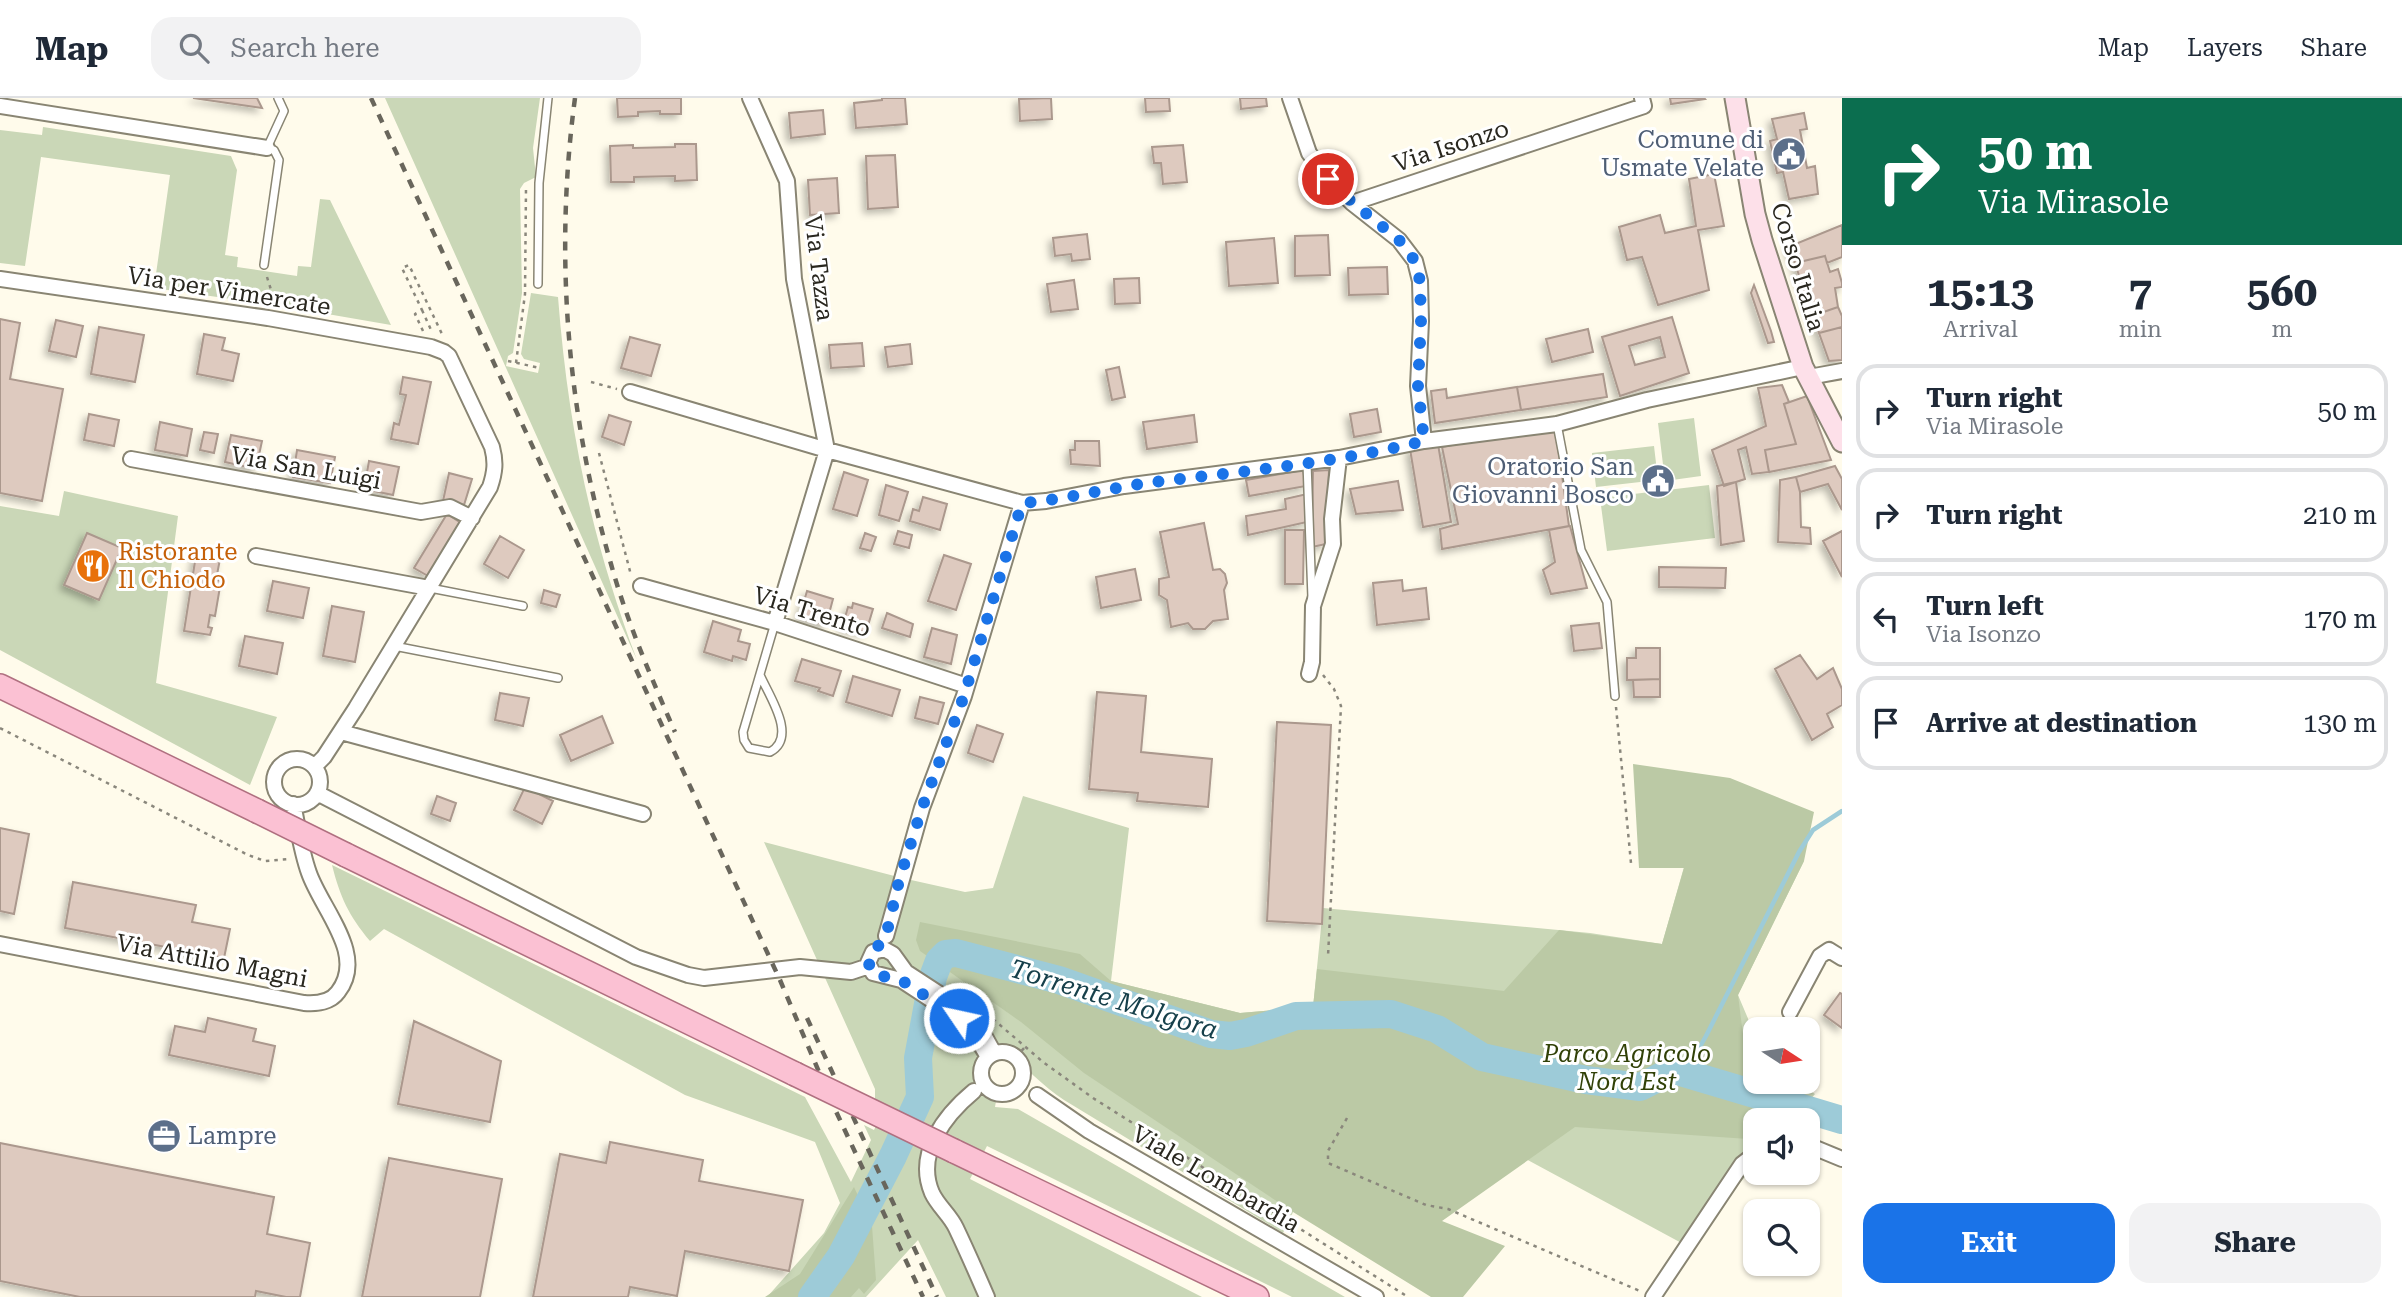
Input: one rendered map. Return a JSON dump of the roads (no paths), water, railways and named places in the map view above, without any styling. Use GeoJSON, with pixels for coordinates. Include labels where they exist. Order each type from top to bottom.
{"type":"FeatureCollection","features":[{"type":"Feature","properties":{"kind":"main road","name":"Corso Italia"},"geometry":{"type":"LineString","coordinates":[[1734,98],[1758,226],[1806,372],[1842,442]]}},
{"type":"Feature","properties":{"kind":"main road"},"geometry":{"type":"LineString","coordinates":[[0,673],[77,725]]}},
{"type":"Feature","properties":{"kind":"main road"},"geometry":{"type":"LineString","coordinates":[[0,686],[1257,1297]]}},
{"type":"Feature","properties":{"kind":"main road"},"geometry":{"type":"LineString","coordinates":[[0,696],[77,725]]}},
{"type":"Feature","properties":{"kind":"street","name":"Via Tazza"},"geometry":{"type":"LineString","coordinates":[[751,98],[787,181],[794,279],[827,450]]}},
{"type":"Feature","properties":{"kind":"street"},"geometry":{"type":"LineString","coordinates":[[1290,98],[1310,153],[1328,179],[1399,240],[1415,261],[1420,281],[1418,386],[1424,441]]}},
{"type":"Feature","properties":{"kind":"street","name":"Via Isonzo"},"geometry":{"type":"LineString","coordinates":[[1352,202],[1643,102]]}},
{"type":"Feature","properties":{"kind":"street"},"geometry":{"type":"LineString","coordinates":[[0,106],[267,148]]}},
{"type":"Feature","properties":{"kind":"street","name":"Via per Vimercate"},"geometry":{"type":"LineString","coordinates":[[0,279],[434,344],[444,352],[448,350],[496,461],[490,487],[472,518]]}},
{"type":"Feature","properties":{"kind":"street"},"geometry":{"type":"LineString","coordinates":[[630,392],[827,450],[1022,503],[1339,458],[1424,441],[1557,424],[1647,400],[1806,372],[1842,371]]}},
{"type":"Feature","properties":{"kind":"street"},"geometry":{"type":"LineString","coordinates":[[775,623],[827,450]]}},
{"type":"Feature","properties":{"kind":"street"},"geometry":{"type":"LineString","coordinates":[[1311,668],[1312,606],[1333,544],[1332,519],[1339,458]]}},
{"type":"Feature","properties":{"kind":"street","name":"Via San Luigi"},"geometry":{"type":"LineString","coordinates":[[131,459],[421,512],[450,508],[472,518]]}},
{"type":"Feature","properties":{"kind":"street"},"geometry":{"type":"LineString","coordinates":[[903,976],[877,975],[879,951],[922,808],[967,686],[1022,503]]}},
{"type":"Feature","properties":{"kind":"street"},"geometry":{"type":"LineString","coordinates":[[315,766],[341,732],[472,518]]}},
{"type":"Feature","properties":{"kind":"street"},"geometry":{"type":"LineString","coordinates":[[256,556],[429,588]]}},
{"type":"Feature","properties":{"kind":"street","name":"Via Trento"},"geometry":{"type":"LineString","coordinates":[[641,586],[775,623],[967,686]]}},
{"type":"Feature","properties":{"kind":"street"},"geometry":{"type":"LineString","coordinates":[[341,732],[643,814]]}},
{"type":"Feature","properties":{"kind":"street"},"geometry":{"type":"LineString","coordinates":[[302,759],[315,766],[320,779],[317,793],[307,803],[293,804],[279,796],[275,789],[276,773],[286,761],[302,759]]}},
{"type":"Feature","properties":{"kind":"street"},"geometry":{"type":"LineString","coordinates":[[317,793],[636,957],[669,970],[704,978],[800,967],[851,972],[879,951]]}},
{"type":"Feature","properties":{"kind":"street","name":"Via Attilio Magni"},"geometry":{"type":"LineString","coordinates":[[0,944],[304,1003],[322,1003],[336,995],[342,987],[349,962],[344,941],[320,898],[304,857],[293,804]]}},
{"type":"Feature","properties":{"kind":"street"},"geometry":{"type":"LineString","coordinates":[[1790,1012],[1820,956],[1829,950],[1842,958]]}},
{"type":"Feature","properties":{"kind":"street"},"geometry":{"type":"LineString","coordinates":[[879,951],[903,976],[978,1024],[991,1055]]}},
{"type":"Feature","properties":{"kind":"street"},"geometry":{"type":"LineString","coordinates":[[981,1086],[1001,1094],[1014,1090],[1023,1076],[1021,1052],[991,1055],[983,1063],[981,1086],[946,1119],[937,1132],[930,1151],[928,1175],[932,1192],[955,1226],[987,1297]]}},
{"type":"Feature","properties":{"kind":"street","name":"Viale Lombardia"},"geometry":{"type":"LineString","coordinates":[[1023,1076],[1037,1095],[1089,1131],[1376,1297]]}},
{"type":"Feature","properties":{"kind":"street","name":"Viale Lombardia"},"geometry":{"type":"LineString","coordinates":[[1014,1090],[1037,1095]]}},
{"type":"Feature","properties":{"kind":"street"},"geometry":{"type":"LineString","coordinates":[[1820,1150],[1842,1158]]}},
{"type":"Feature","properties":{"kind":"street"},"geometry":{"type":"LineString","coordinates":[[1653,1297],[1743,1163]]}},
{"type":"Feature","properties":{"kind":"lane"},"geometry":{"type":"LineString","coordinates":[[264,265],[279,160],[274,150],[267,148],[284,111],[278,98]]}},
{"type":"Feature","properties":{"kind":"lane"},"geometry":{"type":"LineString","coordinates":[[538,284],[539,183],[548,98]]}},
{"type":"Feature","properties":{"kind":"lane"},"geometry":{"type":"LineString","coordinates":[[1557,424],[1581,550],[1607,602],[1615,696]]}},
{"type":"Feature","properties":{"kind":"lane"},"geometry":{"type":"LineString","coordinates":[[1307,462],[1312,606]]}},
{"type":"Feature","properties":{"kind":"lane"},"geometry":{"type":"LineString","coordinates":[[429,588],[523,606]]}},
{"type":"Feature","properties":{"kind":"lane"},"geometry":{"type":"LineString","coordinates":[[760,675],[783,733],[781,742],[770,752],[750,748],[744,740],[743,732],[775,623]]}},
{"type":"Feature","properties":{"kind":"lane"},"geometry":{"type":"LineString","coordinates":[[394,646],[558,678]]}},
{"type":"Feature","properties":{"kind":"waterway"},"geometry":{"type":"LineString","coordinates":[[1685,1073],[1799,852],[1813,830],[1842,811]]}},
{"type":"Feature","properties":{"kind":"waterway","name":"Torrente Molgora"},"geometry":{"type":"LineString","coordinates":[[812,1297],[841,1256],[920,1097],[918,1058],[933,977],[939,961],[946,954],[956,953],[1059,980],[1211,1034],[1230,1036],[1246,1033],[1296,1016],[1391,1014],[1437,1029],[1482,1057],[1586,1080],[1640,1087],[1674,1070],[1842,1120]]}},
{"type":"Feature","properties":{"kind":"railway"},"geometry":{"type":"LineString","coordinates":[[371,98],[780,980],[833,1105],[923,1297]]}},
{"type":"Feature","properties":{"kind":"railway"},"geometry":{"type":"LineString","coordinates":[[575,98],[566,215],[566,274],[569,333],[584,449],[617,586],[675,732]]}},
{"type":"Feature","properties":{"kind":"railway"},"geometry":{"type":"LineString","coordinates":[[807,1018],[937,1297]]}},
{"type":"Feature","properties":{"kind":"place","name":"Comune di Usmate Velate"},"geometry":{"type":"Point","coordinates":[1789,154]}},
{"type":"Feature","properties":{"kind":"place","name":"Oratorio San Giovanni Bosco"},"geometry":{"type":"Point","coordinates":[1658,481]}},
{"type":"Feature","properties":{"kind":"place","name":"Ristorante Il Chiodo"},"geometry":{"type":"Point","coordinates":[93,566]}},
{"type":"Feature","properties":{"kind":"place","name":"Lampre"},"geometry":{"type":"Point","coordinates":[164,1136]}},
{"type":"Feature","properties":{"kind":"park label","name":"Parco Agricolo Nord Est"},"geometry":{"type":"Point","coordinates":[1627,1068]}}]}
